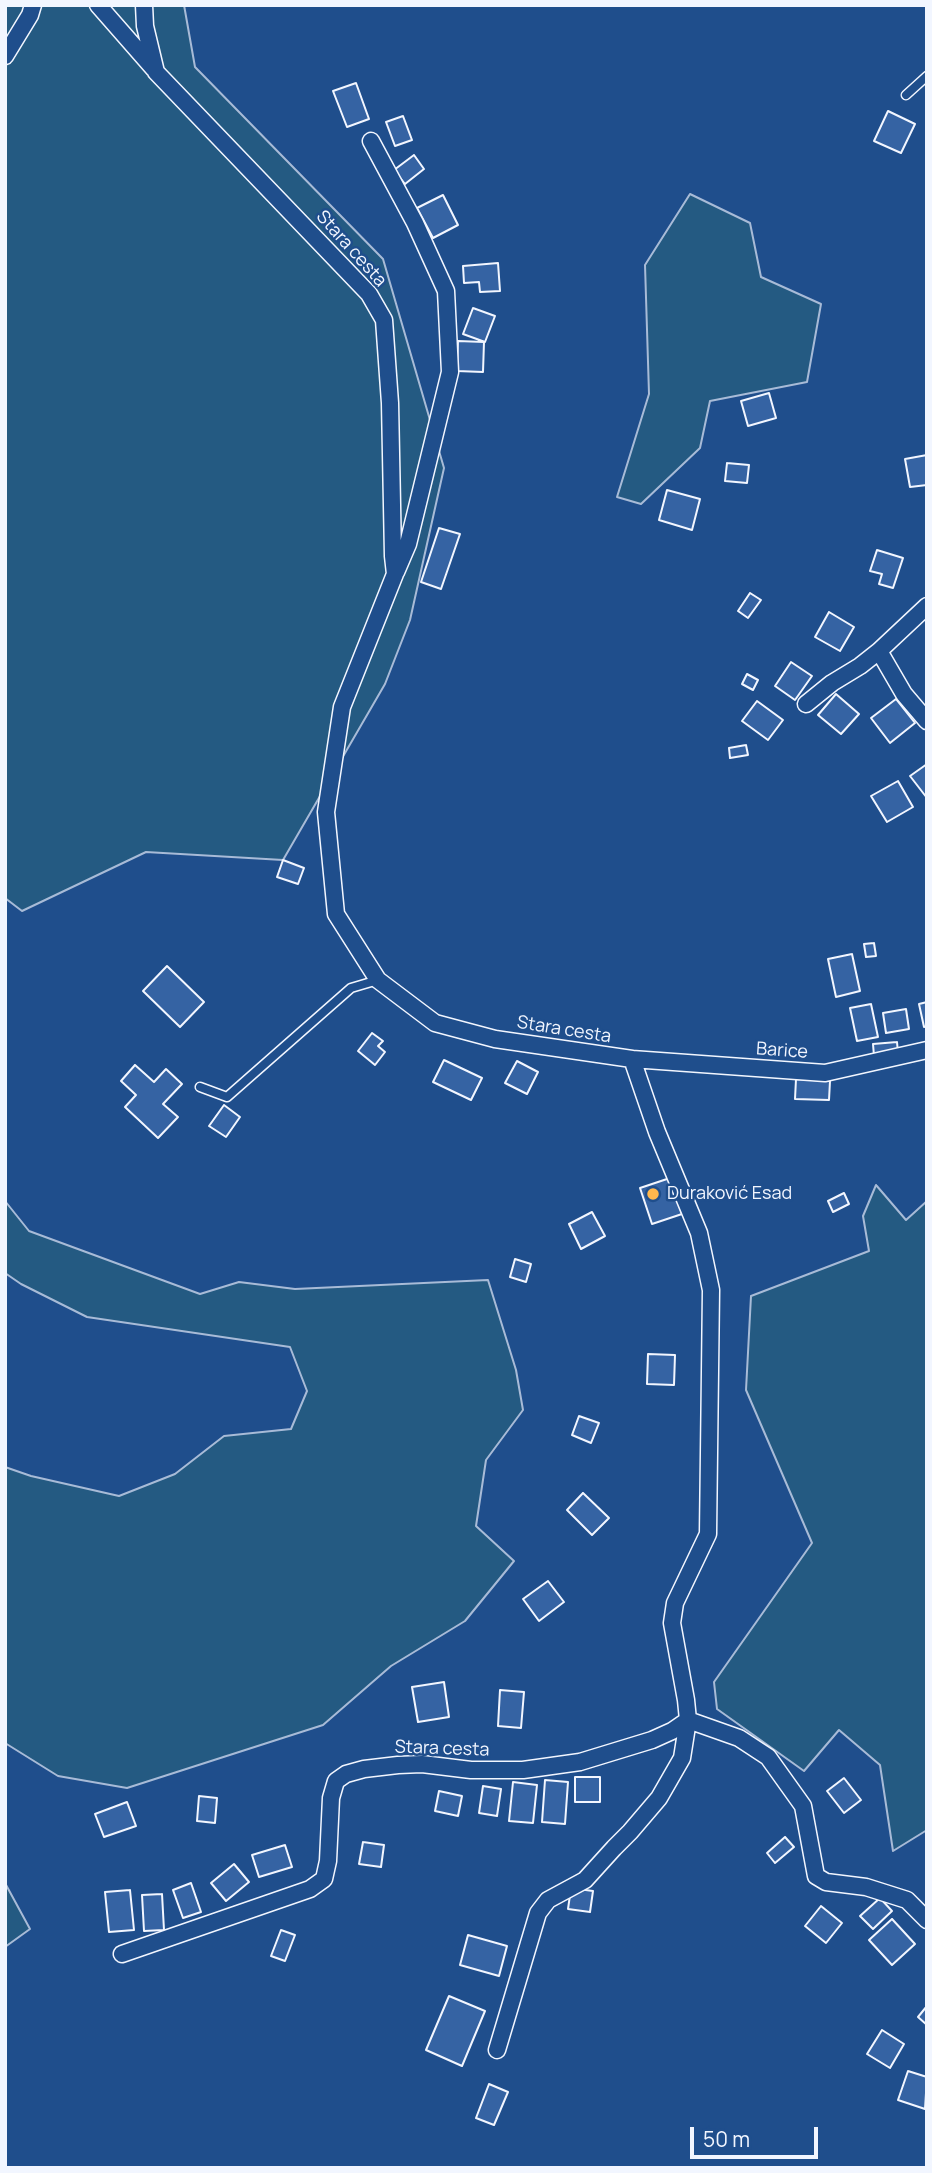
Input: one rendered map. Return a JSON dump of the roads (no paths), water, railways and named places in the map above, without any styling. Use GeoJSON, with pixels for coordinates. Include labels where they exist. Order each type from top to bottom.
{"type":"FeatureCollection","features":[{"type":"Feature","properties":{"kind":"street"},"geometry":{"type":"LineString","coordinates":[[5,55],[30,15],[33,5]]}},
{"type":"Feature","properties":{"kind":"street","name":"Stara cesta"},"geometry":{"type":"LineString","coordinates":[[98,5],[156,72],[369,294],[384,320],[390,403],[395,574]]}},
{"type":"Feature","properties":{"kind":"street"},"geometry":{"type":"LineString","coordinates":[[144,5],[145,26],[156,72]]}},
{"type":"Feature","properties":{"kind":"street","name":"Stara cesta"},"geometry":{"type":"LineString","coordinates":[[372,141],[415,223],[446,291],[450,372],[408,544],[342,707],[326,812],[336,914],[378,980],[435,1023],[495,1039],[632,1059],[657,1132],[699,1233],[711,1290],[708,1534],[675,1604],[671,1623],[688,1720],[682,1758],[652,1807],[585,1880],[548,1899],[538,1913],[497,2050]]}},
{"type":"Feature","properties":{"kind":"street"},"geometry":{"type":"LineString","coordinates":[[806,704],[879,651],[927,606]]}},
{"type":"Feature","properties":{"kind":"street"},"geometry":{"type":"LineString","coordinates":[[879,651],[904,694],[927,721]]}},
{"type":"Feature","properties":{"kind":"street","name":"Barice"},"geometry":{"type":"LineString","coordinates":[[632,1059],[825,1073],[927,1050]]}},
{"type":"Feature","properties":{"kind":"street"},"geometry":{"type":"LineString","coordinates":[[688,1720],[739,1738],[768,1757],[803,1807],[816,1876],[826,1882],[866,1887],[907,1900],[927,1920]]}},
{"type":"Feature","properties":{"kind":"street","name":"Stara cesta"},"geometry":{"type":"LineString","coordinates":[[122,1954],[310,1889],[324,1879],[328,1861],[331,1798],[336,1782],[346,1774],[398,1765],[523,1770],[580,1762],[652,1740],[688,1720]]}},
{"type":"Feature","properties":{"kind":"lane"},"geometry":{"type":"LineString","coordinates":[[906,95],[927,76]]}},
{"type":"Feature","properties":{"kind":"lane"},"geometry":{"type":"LineString","coordinates":[[200,1087],[227,1097],[351,988],[378,980]]}},
{"type":"Feature","properties":{"kind":"place","name":"Duraković Esad"},"geometry":{"type":"Point","coordinates":[653,1194]}}]}
